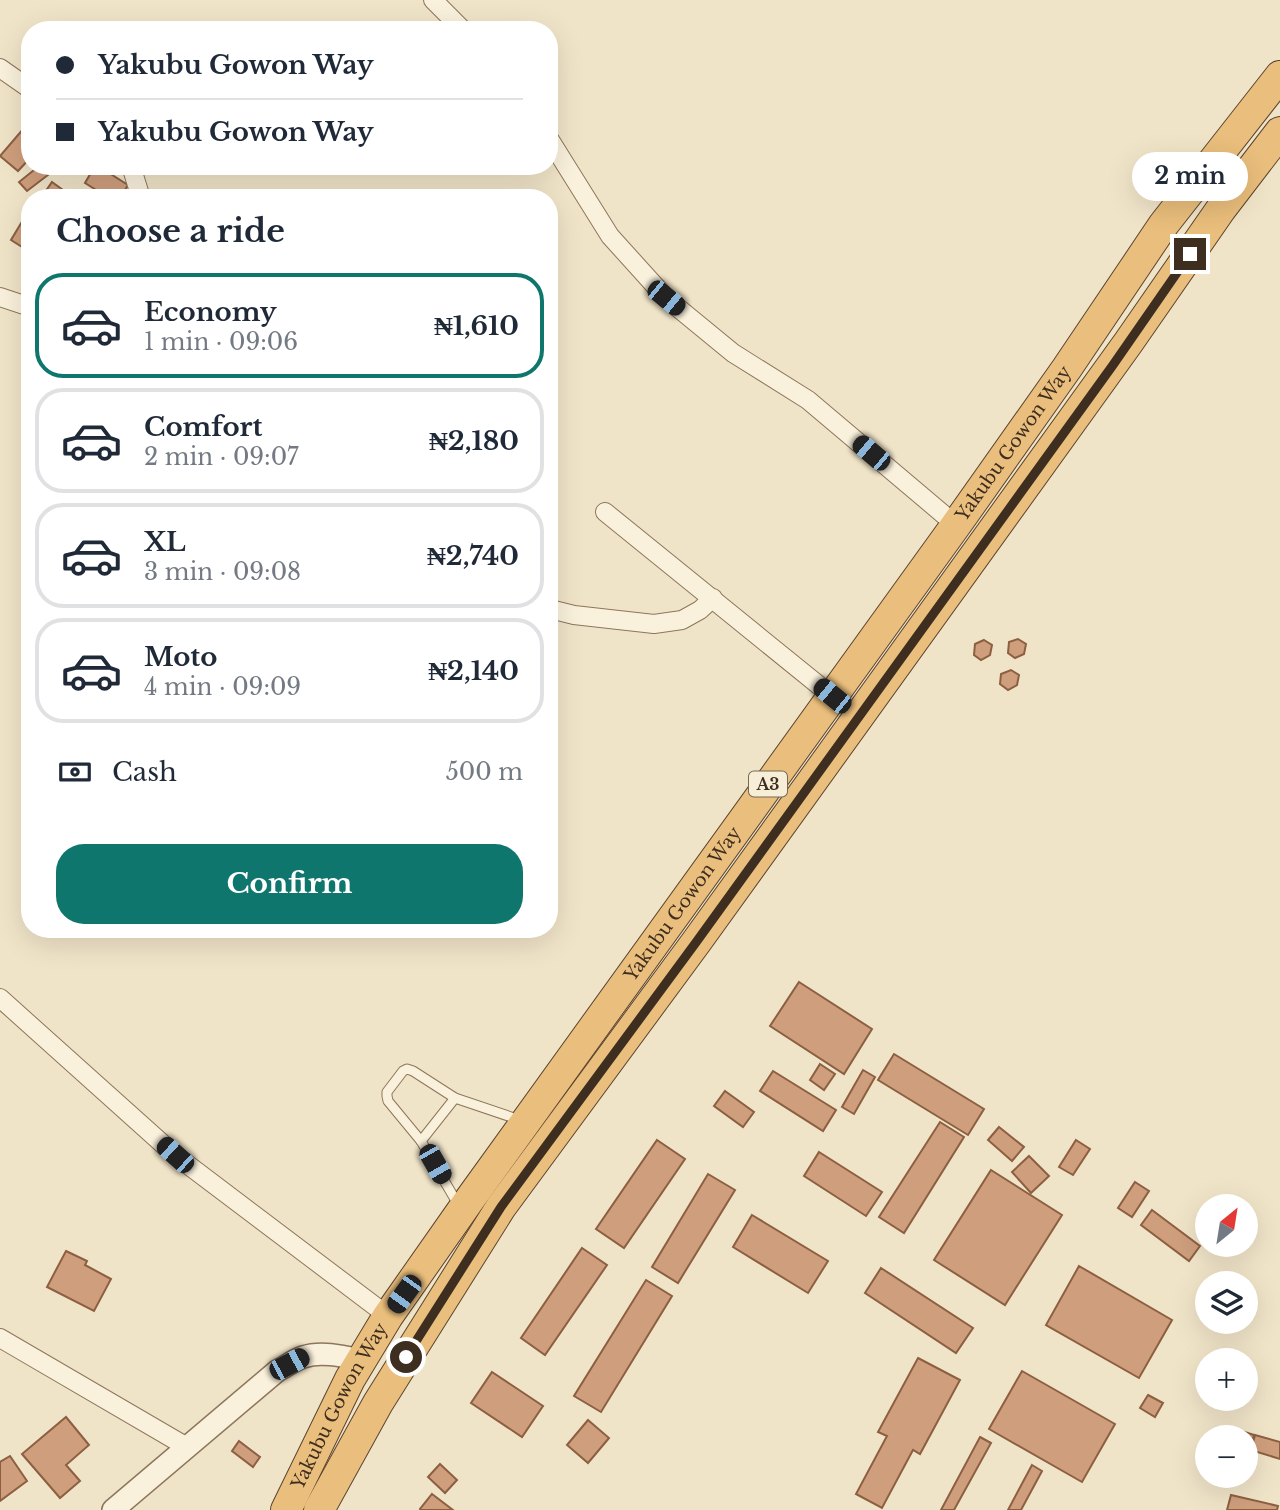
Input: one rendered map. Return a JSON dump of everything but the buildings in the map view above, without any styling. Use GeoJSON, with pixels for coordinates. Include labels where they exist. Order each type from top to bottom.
{"type":"FeatureCollection","features":[{"type":"Feature","properties":{"kind":"highway","name":"Yakubu Gowon Way"},"geometry":{"type":"LineString","coordinates":[[286,1510],[360,1360],[388,1316],[1067,369],[1164,224],[1280,76]]}},
{"type":"Feature","properties":{"kind":"highway","name":"Yakubu Gowon Way"},"geometry":{"type":"LineString","coordinates":[[319,1510],[378,1403],[501,1207],[697,941],[1128,343],[1221,209],[1280,132]]}},
{"type":"Feature","properties":{"kind":"highway"},"geometry":{"type":"LineString","coordinates":[[770,782],[798,801]]}},
{"type":"Feature","properties":{"kind":"street"},"geometry":{"type":"LineString","coordinates":[[433,0],[454,21]]}},
{"type":"Feature","properties":{"kind":"street"},"geometry":{"type":"LineString","coordinates":[[0,68],[21,83]]}},
{"type":"Feature","properties":{"kind":"street"},"geometry":{"type":"LineString","coordinates":[[558,153],[610,236],[666,298],[733,353],[807,400],[956,525]]}},
{"type":"Feature","properties":{"kind":"street"},"geometry":{"type":"LineString","coordinates":[[0,297],[21,304]]}},
{"type":"Feature","properties":{"kind":"street"},"geometry":{"type":"LineString","coordinates":[[605,512],[832,696]]}},
{"type":"Feature","properties":{"kind":"street"},"geometry":{"type":"LineString","coordinates":[[558,611],[654,624],[682,620],[701,610],[713,598]]}},
{"type":"Feature","properties":{"kind":"street"},"geometry":{"type":"LineString","coordinates":[[0,998],[175,1155],[388,1316]]}},
{"type":"Feature","properties":{"kind":"street"},"geometry":{"type":"LineString","coordinates":[[0,1338],[187,1447]]}},
{"type":"Feature","properties":{"kind":"street"},"geometry":{"type":"LineString","coordinates":[[113,1510],[277,1371],[302,1357],[321,1354],[360,1360]]}},
{"type":"Feature","properties":{"kind":"lane"},"geometry":{"type":"LineString","coordinates":[[462,1211],[421,1141],[388,1101],[387,1092],[407,1069],[456,1098],[525,1122]]}},
{"type":"Feature","properties":{"kind":"lane"},"geometry":{"type":"LineString","coordinates":[[421,1141],[456,1098]]}},
{"type":"Feature","properties":{"kind":"route"},"geometry":{"type":"LineString","coordinates":[[406,1357],[501,1207],[697,941],[1113,365],[1190,254]]}}]}
